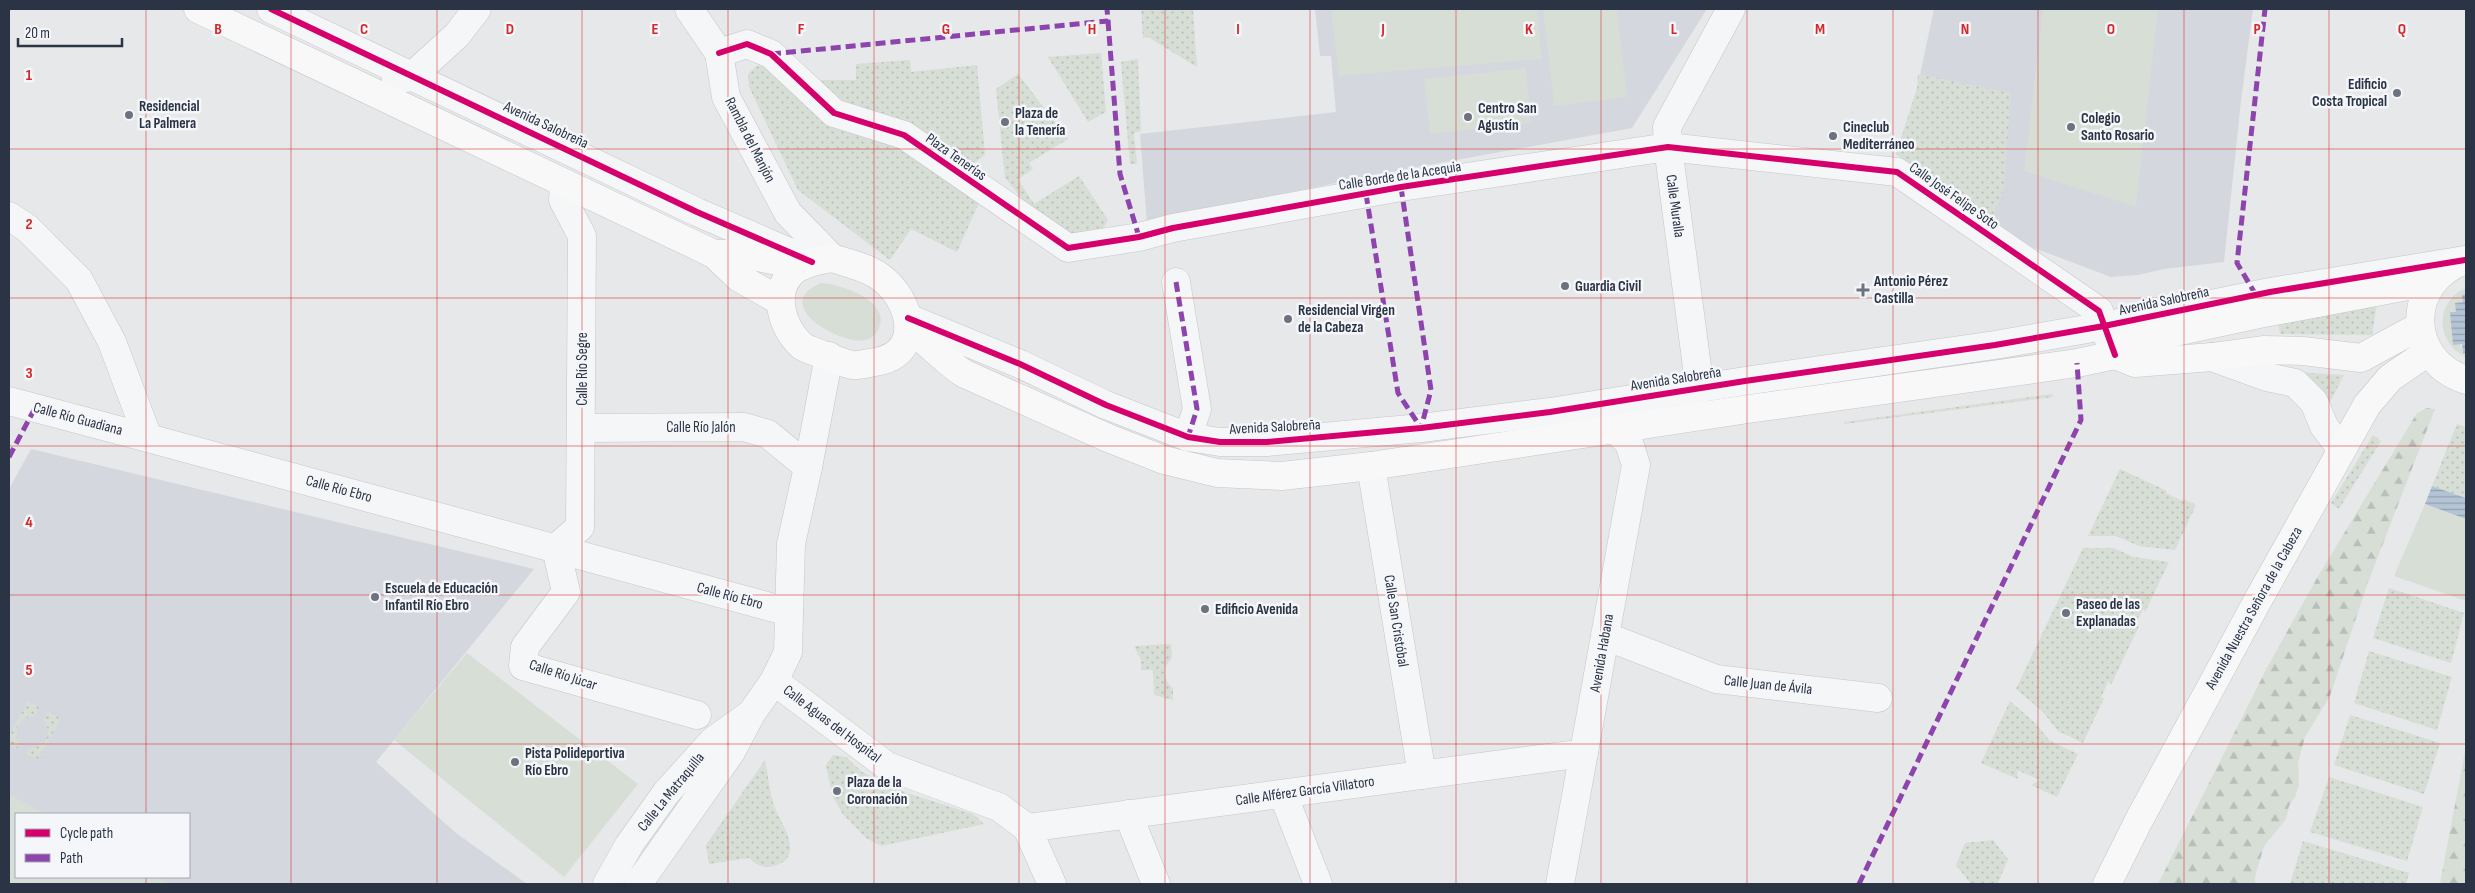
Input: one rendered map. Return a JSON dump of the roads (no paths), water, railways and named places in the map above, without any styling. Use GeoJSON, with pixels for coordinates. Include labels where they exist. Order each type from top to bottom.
{"type":"FeatureCollection","features":[{"type":"Feature","properties":{"kind":"main road"},"geometry":{"type":"LineString","coordinates":[[198,9],[714,254],[738,277],[780,302]]}},
{"type":"Feature","properties":{"kind":"main road"},"geometry":{"type":"LineString","coordinates":[[714,254],[742,254],[816,262],[878,275],[898,292],[909,323],[954,367]]}},
{"type":"Feature","properties":{"kind":"main road"},"geometry":{"type":"LineString","coordinates":[[2465,260],[2448,269],[2434,281],[2425,294],[2420,310],[2420,326],[2428,352],[2440,366],[2454,376],[2466,380]]}},
{"type":"Feature","properties":{"kind":"main road"},"geometry":{"type":"LineString","coordinates":[[816,262],[796,270],[785,282],[780,302],[784,322],[803,346],[854,366],[879,362],[895,353],[905,343],[909,323]]}},
{"type":"Feature","properties":{"kind":"main road"},"geometry":{"type":"LineString","coordinates":[[895,353],[954,367],[1108,438],[1164,460],[1217,473],[1282,476],[1371,466],[2077,363],[2115,355],[2128,342],[2259,314],[2434,281]]}},
{"type":"Feature","properties":{"kind":"main road"},"geometry":{"type":"LineString","coordinates":[[2115,355],[2135,363],[2276,350],[2303,350],[2360,358],[2420,326]]}},
{"type":"Feature","properties":{"kind":"main road","name":"Avenida Nuestra Señora de la Cabeza"},"geometry":{"type":"LineString","coordinates":[[2107,884],[2139,820],[2340,449],[2367,405],[2390,378],[2428,352]]}},
{"type":"Feature","properties":{"kind":"street","name":"Avenida Salobreña"},"geometry":{"type":"LineString","coordinates":[[271,9],[698,212],[816,262]]}},
{"type":"Feature","properties":{"kind":"street"},"geometry":{"type":"LineString","coordinates":[[363,87],[411,77],[457,36],[477,9]]}},
{"type":"Feature","properties":{"kind":"street","name":"Rambla del Manjón"},"geometry":{"type":"LineString","coordinates":[[689,9],[719,53],[726,97],[816,262]]}},
{"type":"Feature","properties":{"kind":"street","name":"Calle Muralla"},"geometry":{"type":"LineString","coordinates":[[1693,418],[1697,367],[1667,127],[1731,9]]}},
{"type":"Feature","properties":{"kind":"street","name":"Plaza Tenerías"},"geometry":{"type":"LineString","coordinates":[[719,53],[747,44],[771,54],[834,113],[904,135],[1068,248],[1139,237]]}},
{"type":"Feature","properties":{"kind":"street","name":"Calle Borde de la Acequia"},"geometry":{"type":"LineString","coordinates":[[1139,237],[1173,228],[1401,187],[1668,147]]}},
{"type":"Feature","properties":{"kind":"street","name":"Calle José Felipe Soto"},"geometry":{"type":"LineString","coordinates":[[1668,147],[1897,172],[2099,311],[2115,355]]}},
{"type":"Feature","properties":{"kind":"street","name":"Calle Río Segre"},"geometry":{"type":"LineString","coordinates":[[556,548],[580,527],[582,236],[563,200],[564,183]]}},
{"type":"Feature","properties":{"kind":"street"},"geometry":{"type":"LineString","coordinates":[[9,216],[27,228],[79,280],[112,342],[148,438]]}},
{"type":"Feature","properties":{"kind":"street","name":"Avenida Salobreña"},"geometry":{"type":"LineString","coordinates":[[909,323],[1020,364],[1106,405],[1188,437],[1220,442],[1267,442],[1421,428],[1550,412],[1696,388],[1987,346],[2104,326],[2270,292],[2465,260]]}},
{"type":"Feature","properties":{"kind":"street"},"geometry":{"type":"LineString","coordinates":[[1176,282],[1197,409],[1188,437]]}},
{"type":"Feature","properties":{"kind":"street","name":"Calle Aguas del Hospital"},"geometry":{"type":"LineString","coordinates":[[829,356],[791,544],[788,652],[774,681],[887,766],[999,807],[1027,828],[1052,884]]}},
{"type":"Feature","properties":{"kind":"street"},"geometry":{"type":"LineString","coordinates":[[2212,357],[2267,377],[2294,383],[2314,402],[2324,426],[2340,449]]}},
{"type":"Feature","properties":{"kind":"street","name":"Calle Río Guadiana"},"geometry":{"type":"LineString","coordinates":[[9,401],[148,438]]}},
{"type":"Feature","properties":{"kind":"street","name":"Calle Río Jalón"},"geometry":{"type":"LineString","coordinates":[[581,428],[744,427],[768,434],[808,466]]}},
{"type":"Feature","properties":{"kind":"street","name":"Avenida Habana"},"geometry":{"type":"LineString","coordinates":[[1560,884],[1636,465],[1629,443],[1615,429]]}},
{"type":"Feature","properties":{"kind":"street","name":"Calle Río Ebro"},"geometry":{"type":"LineString","coordinates":[[148,438],[789,612]]}},
{"type":"Feature","properties":{"kind":"street","name":"Calle San Cristóbal"},"geometry":{"type":"LineString","coordinates":[[1371,466],[1422,775]]}},
{"type":"Feature","properties":{"kind":"street","name":"Calle Río Júcar"},"geometry":{"type":"LineString","coordinates":[[556,548],[566,592],[525,646],[523,666],[698,715]]}},
{"type":"Feature","properties":{"kind":"street","name":"Calle Juan de Ávila"},"geometry":{"type":"LineString","coordinates":[[1605,636],[1716,679],[1878,698]]}},
{"type":"Feature","properties":{"kind":"street","name":"Calle La Matraquilla"},"geometry":{"type":"LineString","coordinates":[[638,884],[731,752],[751,714],[774,681]]}},
{"type":"Feature","properties":{"kind":"street","name":"Calle La Matraquilla"},"geometry":{"type":"LineString","coordinates":[[607,884],[629,845],[666,793],[713,741],[751,714]]}},
{"type":"Feature","properties":{"kind":"street","name":"Calle Alférez García Villatoro"},"geometry":{"type":"LineString","coordinates":[[1027,828],[1584,753]]}},
{"type":"Feature","properties":{"kind":"street"},"geometry":{"type":"LineString","coordinates":[[1283,794],[1318,884]]}},
{"type":"Feature","properties":{"kind":"street"},"geometry":{"type":"LineString","coordinates":[[1128,814],[1156,884]]}},
{"type":"Feature","properties":{"kind":"water"},"geometry":{"type":"Polygon","coordinates":[[[2466,294],[2466,353],[2463,353],[2462,344],[2453,345],[2450,312],[2456,312],[2455,303],[2463,302],[2462,295],[2466,294]]]}},
{"type":"Feature","properties":{"kind":"water"},"geometry":{"type":"Polygon","coordinates":[[[2432,486],[2466,498],[2466,519],[2425,504],[2432,486]]]}},
{"type":"Feature","properties":{"kind":"place","name":"Edificio Costa Tropical"},"geometry":{"type":"Point","coordinates":[2397,93]}},
{"type":"Feature","properties":{"kind":"place","name":"Residencial La Palmera"},"geometry":{"type":"Point","coordinates":[129,115]}},
{"type":"Feature","properties":{"kind":"place","name":"Centro San Agustín"},"geometry":{"type":"Point","coordinates":[1468,117]}},
{"type":"Feature","properties":{"kind":"place","name":"Plaza de la Tenería"},"geometry":{"type":"Point","coordinates":[1005,122]}},
{"type":"Feature","properties":{"kind":"place","name":"Colegio Santo Rosario"},"geometry":{"type":"Point","coordinates":[2071,127]}},
{"type":"Feature","properties":{"kind":"place","name":"Cineclub Mediterráneo"},"geometry":{"type":"Point","coordinates":[1833,136]}},
{"type":"Feature","properties":{"kind":"place","name":"Guardia Civil"},"geometry":{"type":"Point","coordinates":[1565,286]}},
{"type":"Feature","properties":{"kind":"place","name":"Antonio Pérez Castilla"},"geometry":{"type":"Point","coordinates":[1863,290]}},
{"type":"Feature","properties":{"kind":"place","name":"Residencial Virgen de la Cabeza"},"geometry":{"type":"Point","coordinates":[1288,319]}},
{"type":"Feature","properties":{"kind":"place","name":"Escuela de Educación Infantil Río Ebro"},"geometry":{"type":"Point","coordinates":[375,597]}},
{"type":"Feature","properties":{"kind":"place","name":"Edificio Avenida"},"geometry":{"type":"Point","coordinates":[1205,609]}},
{"type":"Feature","properties":{"kind":"place","name":"Paseo de las Explanadas"},"geometry":{"type":"Point","coordinates":[2066,613]}},
{"type":"Feature","properties":{"kind":"place","name":"Pista Polideportiva Río Ebro"},"geometry":{"type":"Point","coordinates":[515,762]}},
{"type":"Feature","properties":{"kind":"place","name":"Plaza de la Coronación"},"geometry":{"type":"Point","coordinates":[837,791]}}]}
